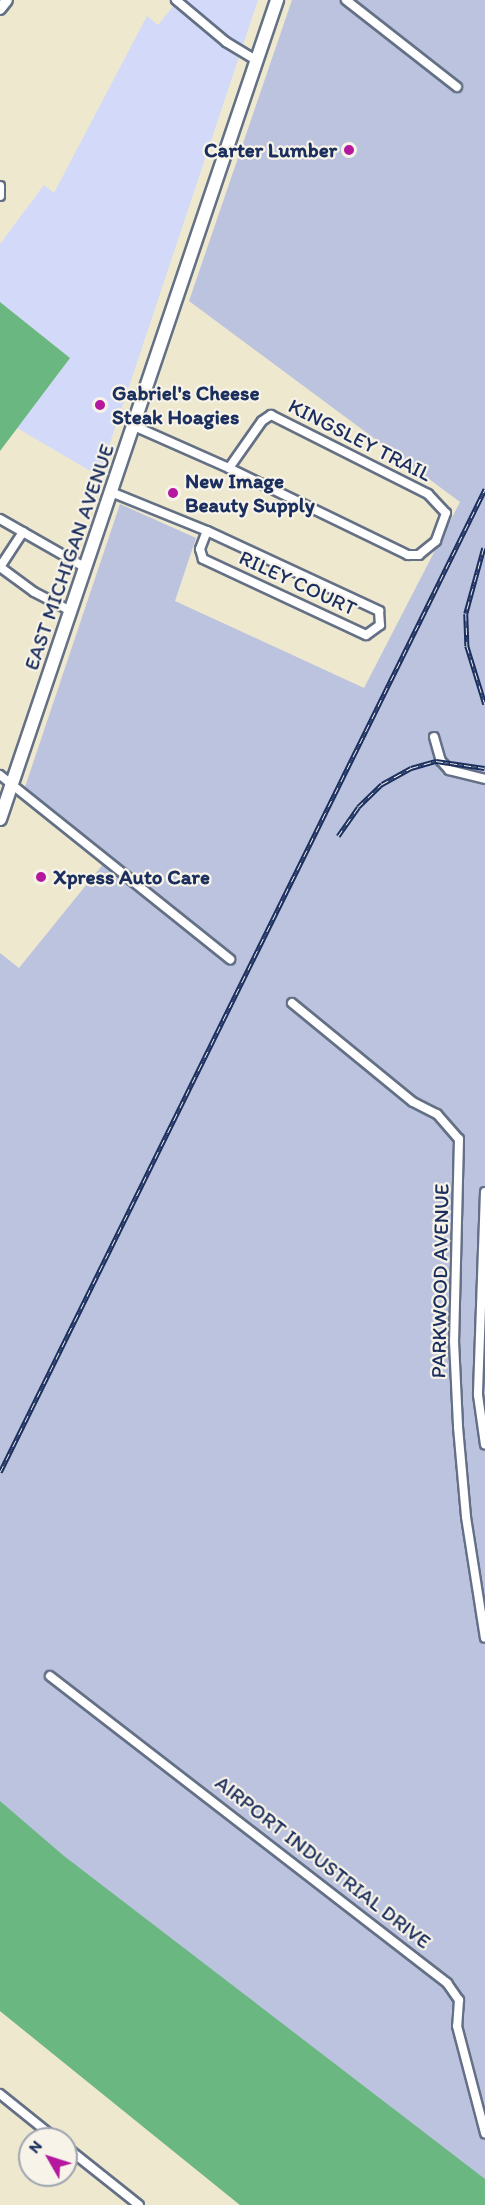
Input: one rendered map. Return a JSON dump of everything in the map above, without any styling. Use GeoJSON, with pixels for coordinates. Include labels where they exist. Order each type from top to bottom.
{"type":"FeatureCollection","features":[{"type":"Feature","properties":{"kind":"main road"},"geometry":{"type":"LineString","coordinates":[[0,9],[7,0]]}},
{"type":"Feature","properties":{"kind":"main road","name":"EAST MICHIGAN AVENUE"},"geometry":{"type":"LineString","coordinates":[[0,819],[277,0]]}},
{"type":"Feature","properties":{"kind":"street"},"geometry":{"type":"LineString","coordinates":[[176,0],[226,42],[258,61]]}},
{"type":"Feature","properties":{"kind":"street"},"geometry":{"type":"LineString","coordinates":[[346,0],[457,87]]}},
{"type":"Feature","properties":{"kind":"street"},"geometry":{"type":"LineString","coordinates":[[0,186],[0,196]]}},
{"type":"Feature","properties":{"kind":"street","name":"KINGSLEY TRAIL"},"geometry":{"type":"LineString","coordinates":[[134,426],[230,468],[408,555],[425,552],[446,519],[428,494],[407,481],[347,455],[271,415],[262,421],[230,468]]}},
{"type":"Feature","properties":{"kind":"street","name":"RILEY COURT"},"geometry":{"type":"LineString","coordinates":[[111,492],[207,531],[379,611],[380,625],[366,635],[203,559],[200,549],[207,531]]}},
{"type":"Feature","properties":{"kind":"street"},"geometry":{"type":"LineString","coordinates":[[0,519],[86,568]]}},
{"type":"Feature","properties":{"kind":"street"},"geometry":{"type":"LineString","coordinates":[[23,532],[0,567],[34,592],[71,611]]}},
{"type":"Feature","properties":{"kind":"street"},"geometry":{"type":"LineString","coordinates":[[434,737],[441,761],[449,770],[485,779]]}},
{"type":"Feature","properties":{"kind":"street"},"geometry":{"type":"LineString","coordinates":[[0,775],[231,959]]}},
{"type":"Feature","properties":{"kind":"street","name":"PARKWOOD AVENUE"},"geometry":{"type":"LineString","coordinates":[[292,1004],[413,1102],[438,1114],[459,1139],[454,1341],[466,1517],[485,1638]]}},
{"type":"Feature","properties":{"kind":"street"},"geometry":{"type":"LineString","coordinates":[[485,1192],[478,1395],[485,1444]]}},
{"type":"Feature","properties":{"kind":"street","name":"AIRPORT INDUSTRIAL DRIVE"},"geometry":{"type":"LineString","coordinates":[[50,1676],[447,1983],[459,2000],[457,2026],[485,2133]]}},
{"type":"Feature","properties":{"kind":"street"},"geometry":{"type":"LineString","coordinates":[[0,2094],[41,2127]]}},
{"type":"Feature","properties":{"kind":"street"},"geometry":{"type":"LineString","coordinates":[[78,2157],[139,2205]]}},
{"type":"Feature","properties":{"kind":"shaded area"},"geometry":{"type":"Polygon","coordinates":[[[173,0],[258,0],[99,476],[17,428],[70,358],[0,302],[0,244],[44,185],[54,193],[147,16],[158,25],[176,3],[173,0]]]}},
{"type":"Feature","properties":{"kind":"shaded area"},"geometry":{"type":"Polygon","coordinates":[[[292,0],[485,0],[485,2205],[240,2205],[0,2011],[0,953],[19,968],[108,858],[25,787],[120,504],[196,538],[175,601],[364,688],[460,502],[189,301],[292,0]]]}},
{"type":"Feature","properties":{"kind":"green space"},"geometry":{"type":"Polygon","coordinates":[[[0,302],[70,358],[0,451],[0,302]]]}},
{"type":"Feature","properties":{"kind":"green space"},"geometry":{"type":"Polygon","coordinates":[[[0,1801],[64,1856],[485,2179],[485,2205],[240,2205],[0,2011],[0,1801]]]}},
{"type":"Feature","properties":{"kind":"railway"},"geometry":{"type":"LineString","coordinates":[[0,1472],[485,489]]}},
{"type":"Feature","properties":{"kind":"railway"},"geometry":{"type":"LineString","coordinates":[[484,548],[466,614],[467,646],[485,704]]}},
{"type":"Feature","properties":{"kind":"railway"},"geometry":{"type":"LineString","coordinates":[[338,836],[358,807],[382,784],[411,768],[436,761],[485,768]]}},
{"type":"Feature","properties":{"kind":"place","name":"Carter Lumber"},"geometry":{"type":"Point","coordinates":[349,150]}},
{"type":"Feature","properties":{"kind":"place","name":"Gabriel's Cheese Steak Hoagies"},"geometry":{"type":"Point","coordinates":[100,405]}},
{"type":"Feature","properties":{"kind":"place","name":"New Image Beauty Supply"},"geometry":{"type":"Point","coordinates":[173,493]}},
{"type":"Feature","properties":{"kind":"place","name":"Xpress Auto Care"},"geometry":{"type":"Point","coordinates":[41,877]}}]}
